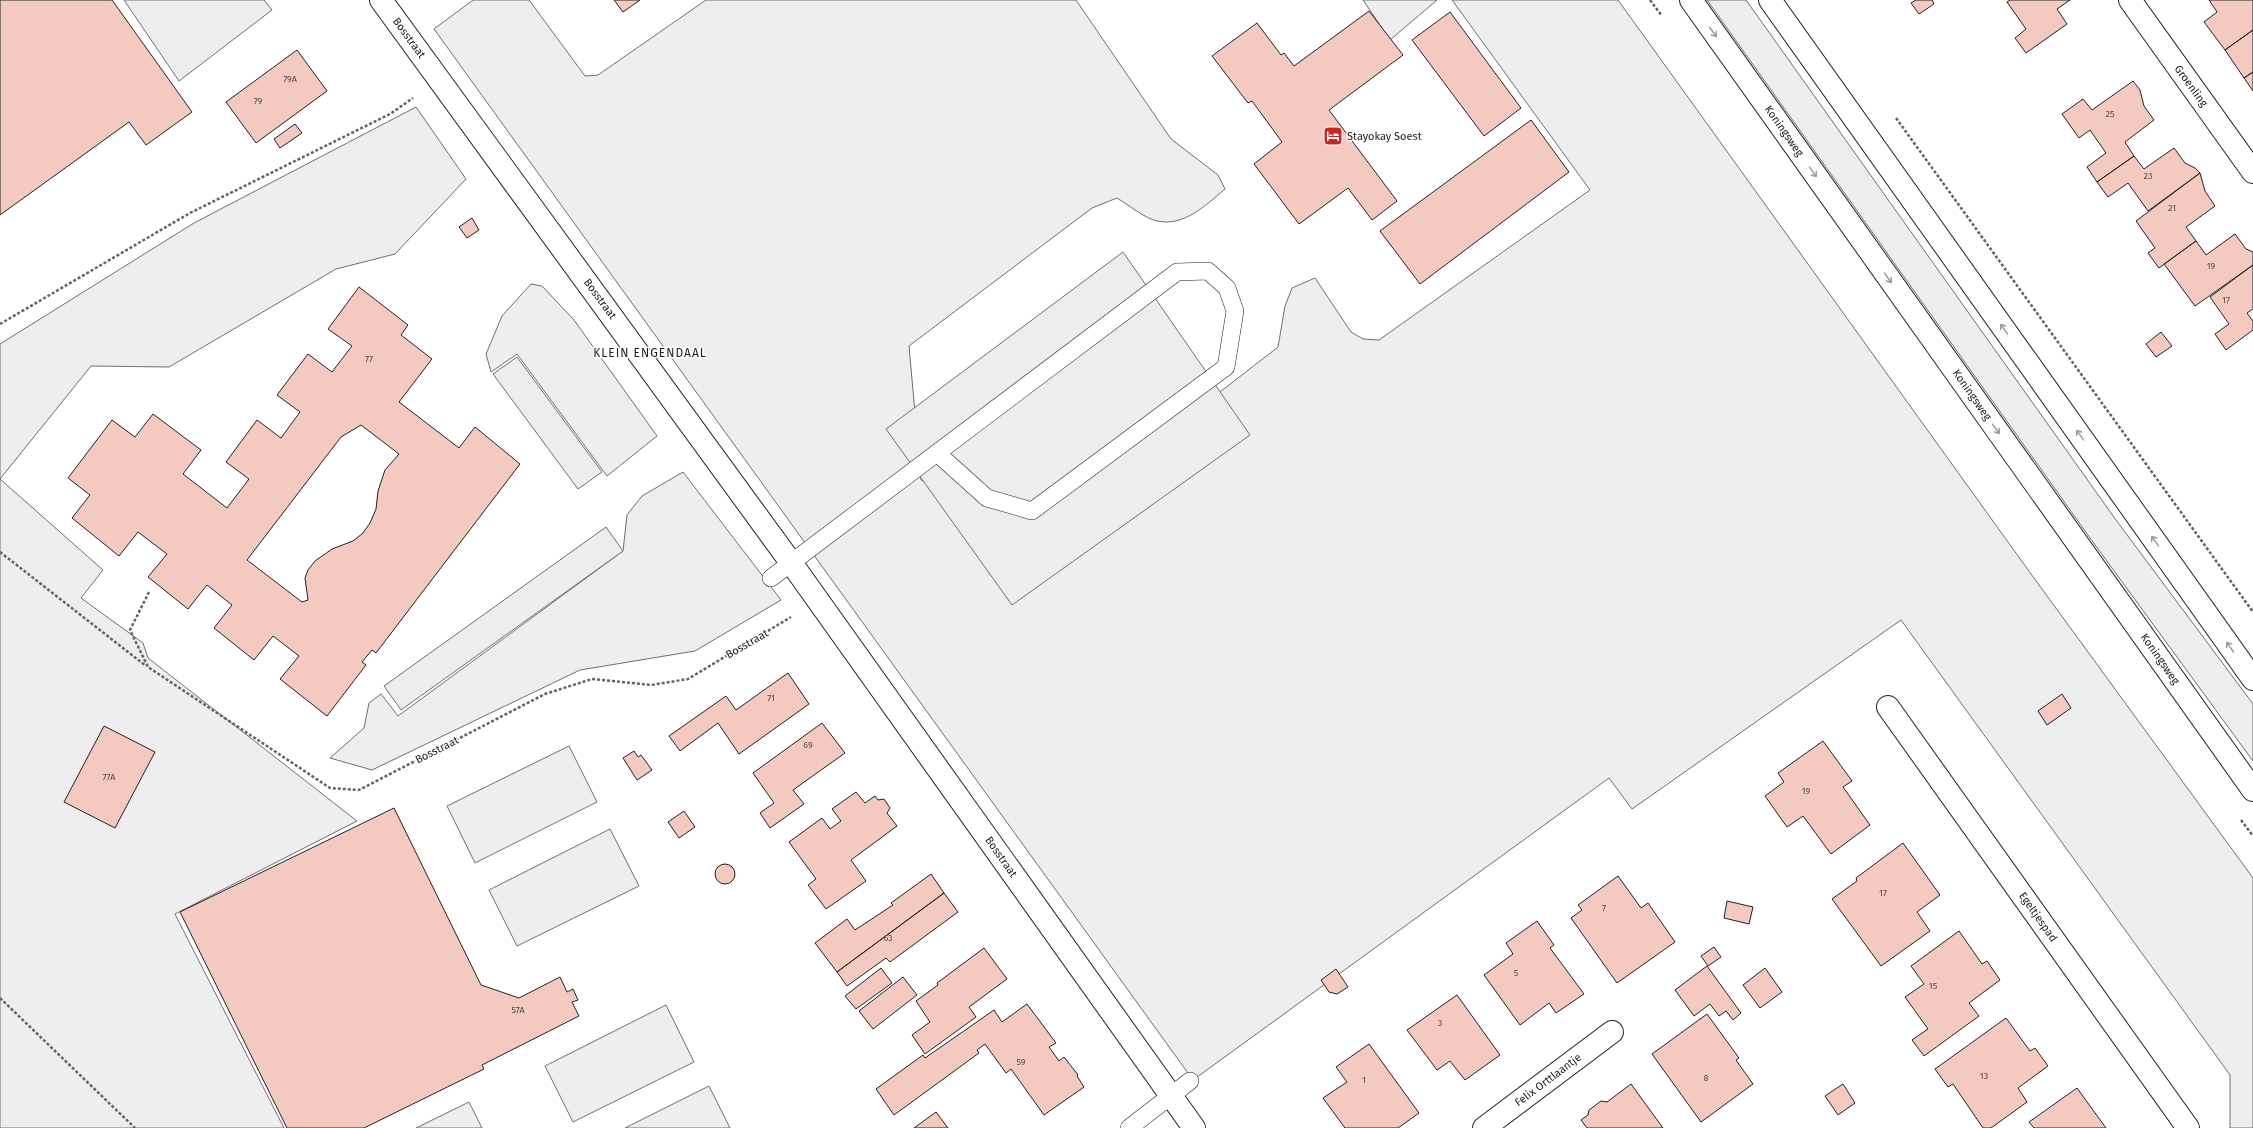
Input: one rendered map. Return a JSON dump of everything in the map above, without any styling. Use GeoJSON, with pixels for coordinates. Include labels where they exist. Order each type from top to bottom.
{"type":"FeatureCollection","features":[{"type":"Feature","properties":{"kind":"street","name":"Bosstraat"},"geometry":{"type":"LineString","coordinates":[[381,0],[792,564],[1194,1128]]}},
{"type":"Feature","properties":{"kind":"street","name":"Koningsweg"},"geometry":{"type":"LineString","coordinates":[[1690,0],[2253,790]]}},
{"type":"Feature","properties":{"kind":"street"},"geometry":{"type":"LineString","coordinates":[[1770,0],[2253,678]]}},
{"type":"Feature","properties":{"kind":"street","name":"Groenling"},"geometry":{"type":"LineString","coordinates":[[2130,0],[2253,172]]}},
{"type":"Feature","properties":{"kind":"street","name":"Egeltjespad"},"geometry":{"type":"LineString","coordinates":[[1888,707],[2188,1128]]}},
{"type":"Feature","properties":{"kind":"street","name":"Felix Orttlaantje"},"geometry":{"type":"LineString","coordinates":[[1484,1128],[1612,1032]]}},
{"type":"Feature","properties":{"kind":"lane"},"geometry":{"type":"LineString","coordinates":[[771,578],[792,564],[938,453],[1177,272],[1208,271],[1227,288],[1235,311],[1226,367],[1032,511],[987,498],[938,453]]}},
{"type":"Feature","properties":{"kind":"lane"},"geometry":{"type":"LineString","coordinates":[[1129,1128],[1190,1081]]}},
{"type":"Feature","properties":{"kind":"path"},"geometry":{"type":"LineString","coordinates":[[0,324],[190,213],[390,114],[439,80]]}},
{"type":"Feature","properties":{"kind":"path"},"geometry":{"type":"LineString","coordinates":[[1894,116],[2253,612]]}},
{"type":"Feature","properties":{"kind":"path","name":"Bosstraat"},"geometry":{"type":"LineString","coordinates":[[0,552],[148,668],[330,788],[359,790],[545,694],[592,679],[651,685],[688,679],[780,624],[817,599]]}},
{"type":"Feature","properties":{"kind":"path"},"geometry":{"type":"LineString","coordinates":[[148,668],[130,630],[149,592]]}},
{"type":"Feature","properties":{"kind":"path"},"geometry":{"type":"LineString","coordinates":[[0,998],[135,1128]]}},
{"type":"Feature","properties":{"kind":"shaded area"},"geometry":{"type":"Polygon","coordinates":[[[124,0],[264,0],[272,10],[179,81],[124,0]]]}},
{"type":"Feature","properties":{"kind":"shaded area"},"geometry":{"type":"Polygon","coordinates":[[[473,0],[529,0],[585,76],[598,75],[706,0],[1076,0],[1171,139],[1218,175],[1225,189],[1202,208],[1185,218],[1176,221],[1167,222],[1153,220],[1117,198],[1092,208],[909,346],[921,480],[952,495],[1025,543],[1278,347],[1285,306],[1292,288],[1315,278],[1351,332],[1363,339],[1379,340],[1590,190],[1452,0],[1618,0],[2031,574],[2253,878],[2253,1128],[2230,1128],[2230,1075],[1901,620],[1632,809],[1609,778],[1193,1080],[434,29],[473,0]]]}},
{"type":"Feature","properties":{"kind":"shaded area"},"geometry":{"type":"Polygon","coordinates":[[[1363,0],[1437,0],[1390,40],[1363,0]]]}},
{"type":"Feature","properties":{"kind":"shaded area"},"geometry":{"type":"Polygon","coordinates":[[[1707,0],[1746,0],[2116,520],[2253,704],[2253,761],[2090,538],[1707,0]]]}},
{"type":"Feature","properties":{"kind":"shaded area"},"geometry":{"type":"Polygon","coordinates":[[[416,107],[466,179],[395,254],[336,269],[169,367],[91,366],[0,479],[0,344],[194,223],[416,107]]]}},
{"type":"Feature","properties":{"kind":"shaded area"},"geometry":{"type":"Polygon","coordinates":[[[1123,252],[1250,435],[1012,605],[886,429],[1123,252]]]}},
{"type":"Feature","properties":{"kind":"shaded area"},"geometry":{"type":"Polygon","coordinates":[[[531,284],[542,286],[574,320],[657,436],[607,476],[517,354],[491,372],[486,354],[502,316],[531,284]]]}},
{"type":"Feature","properties":{"kind":"shaded area"},"geometry":{"type":"Polygon","coordinates":[[[517,357],[602,472],[578,489],[493,374],[517,357]]]}},
{"type":"Feature","properties":{"kind":"shaded area"},"geometry":{"type":"Polygon","coordinates":[[[683,472],[781,600],[695,651],[580,670],[372,770],[330,758],[364,728],[369,703],[381,694],[398,716],[623,551],[627,515],[642,496],[683,472]]]}},
{"type":"Feature","properties":{"kind":"shaded area"},"geometry":{"type":"Polygon","coordinates":[[[0,479],[103,570],[81,598],[143,643],[148,658],[357,821],[175,914],[284,1128],[0,1128],[0,479]]]}},
{"type":"Feature","properties":{"kind":"shaded area"},"geometry":{"type":"Polygon","coordinates":[[[606,527],[623,551],[401,710],[384,686],[606,527]]]}},
{"type":"Feature","properties":{"kind":"shaded area"},"geometry":{"type":"Polygon","coordinates":[[[569,746],[597,802],[475,863],[447,806],[569,746]]]}},
{"type":"Feature","properties":{"kind":"shaded area"},"geometry":{"type":"Polygon","coordinates":[[[610,829],[639,886],[517,946],[489,890],[610,829]]]}},
{"type":"Feature","properties":{"kind":"shaded area"},"geometry":{"type":"Polygon","coordinates":[[[666,1005],[694,1062],[573,1122],[545,1066],[666,1005]]]}},
{"type":"Feature","properties":{"kind":"shaded area"},"geometry":{"type":"Polygon","coordinates":[[[709,1086],[730,1128],[625,1128],[709,1086]]]}},
{"type":"Feature","properties":{"kind":"shaded area"},"geometry":{"type":"Polygon","coordinates":[[[469,1102],[482,1128],[416,1128],[469,1102]]]}},
{"type":"Feature","properties":{"kind":"building"},"geometry":{"type":"Polygon","coordinates":[[[0,0],[112,0],[192,112],[146,145],[129,122],[0,215],[0,0]]]}},
{"type":"Feature","properties":{"kind":"building"},"geometry":{"type":"Polygon","coordinates":[[[614,0],[640,0],[623,12],[614,0]]]}},
{"type":"Feature","properties":{"kind":"building"},"geometry":{"type":"Polygon","coordinates":[[[1916,0],[1932,0],[1934,4],[1919,14],[1911,3],[1916,0]]]}},
{"type":"Feature","properties":{"kind":"building"},"geometry":{"type":"Polygon","coordinates":[[[2010,0],[2070,0],[2057,9],[2067,24],[2026,53],[2015,38],[2026,29],[2007,2],[2010,0]]]}},
{"type":"Feature","properties":{"kind":"building"},"geometry":{"type":"Polygon","coordinates":[[[2209,0],[2253,0],[2253,30],[2225,50],[2204,22],[2217,12],[2209,0]]]}},
{"type":"Feature","properties":{"kind":"building"},"geometry":{"type":"Polygon","coordinates":[[[1369,11],[1403,55],[1329,110],[1397,201],[1372,220],[1348,188],[1299,224],[1254,164],[1282,142],[1252,101],[1248,103],[1212,56],[1257,23],[1281,55],[1284,53],[1294,66],[1369,11]]]}},
{"type":"Feature","properties":{"kind":"building"},"geometry":{"type":"Polygon","coordinates":[[[1450,12],[1521,108],[1484,136],[1412,40],[1450,12]]]}},
{"type":"Feature","properties":{"kind":"building"},"geometry":{"type":"Polygon","coordinates":[[[2253,30],[2253,72],[2244,78],[2225,50],[2253,30]]]}},
{"type":"Feature","properties":{"kind":"building"},"geometry":{"type":"Polygon","coordinates":[[[297,50],[327,91],[256,143],[226,102],[297,50]]]}},
{"type":"Feature","properties":{"kind":"building"},"geometry":{"type":"Polygon","coordinates":[[[2253,72],[2253,91],[2244,78],[2253,72]]]}},
{"type":"Feature","properties":{"kind":"building"},"geometry":{"type":"Polygon","coordinates":[[[2133,81],[2140,90],[2144,106],[2154,120],[2125,142],[2134,156],[2097,182],[2087,167],[2106,153],[2090,130],[2079,138],[2062,114],[2083,99],[2092,110],[2133,81]]]}},
{"type":"Feature","properties":{"kind":"building"},"geometry":{"type":"Polygon","coordinates":[[[1531,120],[1569,172],[1420,284],[1380,231],[1531,120]]]}},
{"type":"Feature","properties":{"kind":"building"},"geometry":{"type":"Polygon","coordinates":[[[295,124],[302,133],[280,148],[274,139],[295,124]]]}},
{"type":"Feature","properties":{"kind":"building"},"geometry":{"type":"Polygon","coordinates":[[[2174,148],[2185,163],[2195,168],[2200,173],[2148,211],[2128,183],[2108,197],[2097,182],[2134,156],[2144,169],[2174,148]]]}},
{"type":"Feature","properties":{"kind":"building"},"geometry":{"type":"Polygon","coordinates":[[[2200,173],[2205,191],[2215,206],[2186,227],[2196,241],[2159,268],[2148,253],[2155,248],[2136,221],[2200,173]]]}},
{"type":"Feature","properties":{"kind":"building"},"geometry":{"type":"Polygon","coordinates":[[[472,218],[479,230],[467,238],[459,227],[472,218]]]}},
{"type":"Feature","properties":{"kind":"building"},"geometry":{"type":"Polygon","coordinates":[[[2235,234],[2246,249],[2253,252],[2253,265],[2195,306],[2164,264],[2196,241],[2206,255],[2235,234]]]}},
{"type":"Feature","properties":{"kind":"building"},"geometry":{"type":"Polygon","coordinates":[[[2253,265],[2253,309],[2247,313],[2253,321],[2253,330],[2226,350],[2215,334],[2229,324],[2210,297],[2253,265]]]}},
{"type":"Feature","properties":{"kind":"building"},"geometry":{"type":"Polygon","coordinates":[[[359,287],[408,325],[401,335],[432,359],[399,402],[459,448],[475,427],[520,464],[376,653],[372,650],[362,662],[366,665],[327,716],[280,679],[299,656],[273,636],[254,660],[214,628],[232,605],[207,585],[188,609],[148,577],[167,554],[138,532],[119,556],[72,518],[90,495],[68,478],[112,420],[135,437],[153,414],[201,450],[183,474],[227,508],[249,479],[226,462],[257,420],[281,438],[300,412],[277,395],[308,354],[332,372],[352,346],[328,329],[359,287]],[[361,425],[341,437],[247,560],[302,602],[308,600],[305,578],[308,570],[315,561],[332,549],[353,541],[363,533],[370,523],[376,509],[378,491],[385,470],[399,454],[361,425]]]}},
{"type":"Feature","properties":{"kind":"building"},"geometry":{"type":"Polygon","coordinates":[[[2161,332],[2172,346],[2156,357],[2146,344],[2161,332]]]}},
{"type":"Feature","properties":{"kind":"building"},"geometry":{"type":"Polygon","coordinates":[[[788,673],[809,704],[739,754],[718,723],[680,751],[669,736],[726,696],[736,710],[788,673]]]}},
{"type":"Feature","properties":{"kind":"building"},"geometry":{"type":"Polygon","coordinates":[[[2062,694],[2071,708],[2047,725],[2038,711],[2062,694]]]}},
{"type":"Feature","properties":{"kind":"building"},"geometry":{"type":"Polygon","coordinates":[[[822,723],[845,753],[793,790],[804,804],[770,828],[760,813],[774,803],[753,773],[822,723]]]}},
{"type":"Feature","properties":{"kind":"building"},"geometry":{"type":"Polygon","coordinates":[[[104,726],[155,752],[115,828],[64,802],[104,726]]]}},
{"type":"Feature","properties":{"kind":"building"},"geometry":{"type":"Polygon","coordinates":[[[1823,741],[1852,781],[1843,787],[1870,825],[1831,854],[1803,816],[1787,827],[1765,796],[1784,782],[1778,773],[1823,741]]]}},
{"type":"Feature","properties":{"kind":"building"},"geometry":{"type":"Polygon","coordinates":[[[634,751],[638,757],[641,755],[652,770],[637,780],[623,758],[634,751]]]}},
{"type":"Feature","properties":{"kind":"building"},"geometry":{"type":"Polygon","coordinates":[[[856,792],[865,803],[875,796],[878,800],[884,799],[890,808],[887,813],[897,826],[851,860],[866,881],[826,909],[808,885],[816,879],[789,842],[822,818],[830,829],[841,821],[832,809],[856,792]]]}},
{"type":"Feature","properties":{"kind":"building"},"geometry":{"type":"Polygon","coordinates":[[[394,808],[481,985],[519,998],[560,977],[567,992],[573,989],[578,1000],[572,1002],[579,1016],[482,1065],[484,1069],[364,1128],[287,1128],[180,912],[394,808]]]}},
{"type":"Feature","properties":{"kind":"building"},"geometry":{"type":"Polygon","coordinates":[[[684,811],[695,827],[679,838],[668,822],[684,811]]]}},
{"type":"Feature","properties":{"kind":"building"},"geometry":{"type":"Polygon","coordinates":[[[1903,843],[1940,895],[1917,912],[1930,931],[1881,966],[1832,899],[1857,881],[1856,878],[1903,843]]]}},
{"type":"Feature","properties":{"kind":"building"},"geometry":{"type":"Polygon","coordinates":[[[725,864],[732,867],[735,874],[732,881],[725,884],[718,881],[715,874],[718,867],[725,864]]]}},
{"type":"Feature","properties":{"kind":"building"},"geometry":{"type":"Polygon","coordinates":[[[931,874],[944,893],[837,972],[815,943],[847,919],[855,930],[893,905],[891,903],[931,874]]]}},
{"type":"Feature","properties":{"kind":"building"},"geometry":{"type":"Polygon","coordinates":[[[1618,876],[1641,908],[1648,903],[1675,942],[1617,983],[1571,918],[1582,910],[1578,905],[1618,876]]]}},
{"type":"Feature","properties":{"kind":"building"},"geometry":{"type":"Polygon","coordinates":[[[944,893],[958,912],[890,962],[886,958],[847,986],[837,972],[944,893]]]}},
{"type":"Feature","properties":{"kind":"building"},"geometry":{"type":"Polygon","coordinates":[[[1727,901],[1753,907],[1749,924],[1724,918],[1727,901]]]}},
{"type":"Feature","properties":{"kind":"building"},"geometry":{"type":"Polygon","coordinates":[[[1537,921],[1554,945],[1550,948],[1584,994],[1556,1013],[1549,1003],[1520,1025],[1484,975],[1513,954],[1506,943],[1537,921]]]}},
{"type":"Feature","properties":{"kind":"building"},"geometry":{"type":"Polygon","coordinates":[[[1959,931],[1982,964],[1987,961],[2000,980],[1969,1003],[1979,1016],[1924,1056],[1912,1040],[1928,1029],[1905,997],[1924,984],[1911,966],[1959,931]]]}},
{"type":"Feature","properties":{"kind":"building"},"geometry":{"type":"Polygon","coordinates":[[[1714,947],[1721,957],[1708,966],[1701,956],[1714,947]]]}},
{"type":"Feature","properties":{"kind":"building"},"geometry":{"type":"Polygon","coordinates":[[[984,948],[1007,979],[969,1007],[976,1017],[925,1054],[912,1035],[930,1022],[916,1001],[938,985],[937,983],[984,948]]]}},
{"type":"Feature","properties":{"kind":"building"},"geometry":{"type":"Polygon","coordinates":[[[1707,966],[1741,1013],[1733,1020],[1726,1011],[1719,1016],[1710,1004],[1694,1016],[1675,990],[1707,966]]]}},
{"type":"Feature","properties":{"kind":"building"},"geometry":{"type":"Polygon","coordinates":[[[881,968],[892,983],[856,1009],[845,996],[881,968]]]}},
{"type":"Feature","properties":{"kind":"building"},"geometry":{"type":"Polygon","coordinates":[[[1765,968],[1782,992],[1760,1008],[1743,985],[1765,968]]]}},
{"type":"Feature","properties":{"kind":"building"},"geometry":{"type":"Polygon","coordinates":[[[1336,969],[1348,987],[1337,994],[1329,992],[1321,980],[1336,969]]]}},
{"type":"Feature","properties":{"kind":"building"},"geometry":{"type":"Polygon","coordinates":[[[903,977],[917,995],[873,1029],[859,1011],[903,977]]]}},
{"type":"Feature","properties":{"kind":"building"},"geometry":{"type":"Polygon","coordinates":[[[1457,995],[1500,1055],[1465,1080],[1450,1061],[1437,1070],[1407,1030],[1457,995]]]}},
{"type":"Feature","properties":{"kind":"building"},"geometry":{"type":"Polygon","coordinates":[[[1027,1004],[1056,1043],[1049,1047],[1059,1061],[1064,1057],[1078,1075],[1077,1076],[1084,1087],[1044,1115],[1011,1069],[1006,1073],[985,1044],[977,1050],[979,1053],[894,1115],[876,1089],[923,1055],[925,1058],[994,1010],[1002,1022],[1027,1004]]]}},
{"type":"Feature","properties":{"kind":"building"},"geometry":{"type":"Polygon","coordinates":[[[1707,1014],[1739,1058],[1736,1060],[1753,1084],[1701,1122],[1652,1054],[1707,1014]]]}},
{"type":"Feature","properties":{"kind":"building"},"geometry":{"type":"Polygon","coordinates":[[[2006,1018],[2030,1051],[2035,1048],[2048,1066],[2018,1088],[2027,1102],[1991,1128],[1983,1128],[1953,1084],[1948,1087],[1935,1069],[2006,1018]]]}},
{"type":"Feature","properties":{"kind":"building"},"geometry":{"type":"Polygon","coordinates":[[[1369,1044],[1419,1113],[1398,1128],[1345,1128],[1323,1098],[1347,1082],[1336,1067],[1369,1044]]]}},
{"type":"Feature","properties":{"kind":"building"},"geometry":{"type":"Polygon","coordinates":[[[1631,1084],[1663,1128],[1587,1128],[1581,1120],[1588,1115],[1589,1110],[1601,1101],[1607,1102],[1631,1084]]]}},
{"type":"Feature","properties":{"kind":"building"},"geometry":{"type":"Polygon","coordinates":[[[1843,1084],[1855,1103],[1838,1115],[1825,1096],[1843,1084]]]}},
{"type":"Feature","properties":{"kind":"building"},"geometry":{"type":"Polygon","coordinates":[[[2077,1088],[2106,1128],[2034,1128],[2029,1122],[2077,1088]]]}},
{"type":"Feature","properties":{"kind":"building"},"geometry":{"type":"Polygon","coordinates":[[[936,1112],[948,1128],[914,1128],[936,1112]]]}},
{"type":"Feature","properties":{"kind":"place","name":"Stayokay Soest"},"geometry":{"type":"Point","coordinates":[1333,136]}},
{"type":"Feature","properties":{"kind":"district","name":"KLEIN ENGENDAAL"},"geometry":{"type":"Point","coordinates":[650,353]}}]}
